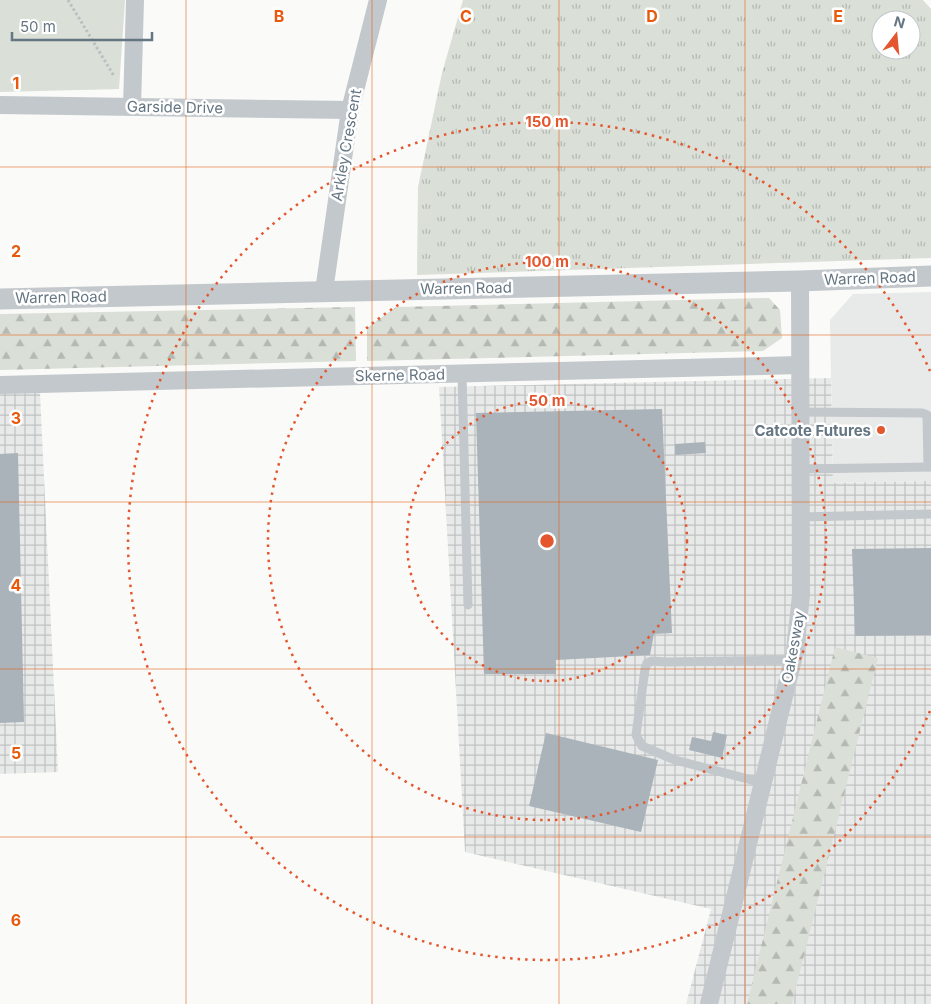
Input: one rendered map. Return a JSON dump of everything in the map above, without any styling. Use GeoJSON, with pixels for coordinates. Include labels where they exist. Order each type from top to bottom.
{"type":"FeatureCollection","features":[{"type":"Feature","properties":{"kind":"street"},"geometry":{"type":"LineString","coordinates":[[132,107],[135,0]]}},
{"type":"Feature","properties":{"kind":"street","name":"Arkley Crescent"},"geometry":{"type":"LineString","coordinates":[[324,291],[350,110],[378,0]]}},
{"type":"Feature","properties":{"kind":"street","name":"Garside Drive"},"geometry":{"type":"LineString","coordinates":[[0,105],[350,110]]}},
{"type":"Feature","properties":{"kind":"street","name":"Warren Road"},"geometry":{"type":"LineString","coordinates":[[0,298],[800,281],[931,276]]}},
{"type":"Feature","properties":{"kind":"street","name":"Oakesway"},"geometry":{"type":"LineString","coordinates":[[709,1004],[793,660],[801,595],[800,281]]}},
{"type":"Feature","properties":{"kind":"street","name":"Skerne Road"},"geometry":{"type":"LineString","coordinates":[[0,385],[800,365]]}},
{"type":"Feature","properties":{"kind":"lane"},"geometry":{"type":"LineString","coordinates":[[462,373],[468,605]]}},
{"type":"Feature","properties":{"kind":"lane"},"geometry":{"type":"LineString","coordinates":[[800,412],[922,413],[927,415],[930,467],[800,469]]}},
{"type":"Feature","properties":{"kind":"lane"},"geometry":{"type":"LineString","coordinates":[[800,517],[931,514]]}},
{"type":"Feature","properties":{"kind":"lane"},"geometry":{"type":"LineString","coordinates":[[763,783],[675,760],[642,746],[636,735],[646,663],[652,661],[793,660]]}},
{"type":"Feature","properties":{"kind":"path"},"geometry":{"type":"LineString","coordinates":[[68,0],[132,107]]}},
{"type":"Feature","properties":{"kind":"shaded area","name":"Catcote Futures"},"geometry":{"type":"Polygon","coordinates":[[[931,292],[931,481],[833,483],[830,320],[853,294],[931,292]]]}},
{"type":"Feature","properties":{"kind":"shaded area"},"geometry":{"type":"Polygon","coordinates":[[[831,378],[833,483],[931,481],[931,1004],[686,1004],[711,909],[465,852],[439,387],[831,378]]]}},
{"type":"Feature","properties":{"kind":"shaded area"},"geometry":{"type":"Polygon","coordinates":[[[0,390],[40,393],[58,772],[0,774],[0,390]]]}},
{"type":"Feature","properties":{"kind":"green space"},"geometry":{"type":"Polygon","coordinates":[[[0,0],[125,0],[119,89],[0,92],[0,0]]]}},
{"type":"Feature","properties":{"kind":"green space"},"geometry":{"type":"Polygon","coordinates":[[[463,0],[923,0],[931,9],[931,258],[417,275],[418,187],[442,73],[463,0]]]}},
{"type":"Feature","properties":{"kind":"green space"},"geometry":{"type":"Polygon","coordinates":[[[769,298],[780,310],[782,338],[763,351],[367,361],[367,328],[396,307],[769,298]]]}},
{"type":"Feature","properties":{"kind":"green space"},"geometry":{"type":"Polygon","coordinates":[[[355,307],[356,361],[0,370],[0,314],[355,307]]]}},
{"type":"Feature","properties":{"kind":"green space"},"geometry":{"type":"Polygon","coordinates":[[[835,647],[878,658],[792,1004],[747,1004],[835,647]]]}},
{"type":"Feature","properties":{"kind":"building"},"geometry":{"type":"Polygon","coordinates":[[[662,409],[672,633],[654,634],[650,655],[556,660],[556,674],[484,674],[476,413],[662,409]]]}},
{"type":"Feature","properties":{"kind":"building"},"geometry":{"type":"Polygon","coordinates":[[[705,442],[706,453],[675,455],[675,444],[705,442]]]}},
{"type":"Feature","properties":{"kind":"building"},"geometry":{"type":"Polygon","coordinates":[[[18,453],[24,722],[0,723],[0,454],[18,453]]]}},
{"type":"Feature","properties":{"kind":"building"},"geometry":{"type":"Polygon","coordinates":[[[931,548],[931,635],[855,636],[852,549],[931,548]]]}},
{"type":"Feature","properties":{"kind":"building"},"geometry":{"type":"Polygon","coordinates":[[[713,732],[727,735],[722,758],[689,750],[692,737],[711,741],[713,732]]]}},
{"type":"Feature","properties":{"kind":"building"},"geometry":{"type":"Polygon","coordinates":[[[546,733],[658,760],[641,832],[529,806],[546,733]]]}},
{"type":"Feature","properties":{"kind":"place","name":"Catcote Futures"},"geometry":{"type":"Point","coordinates":[881,430]}}]}
